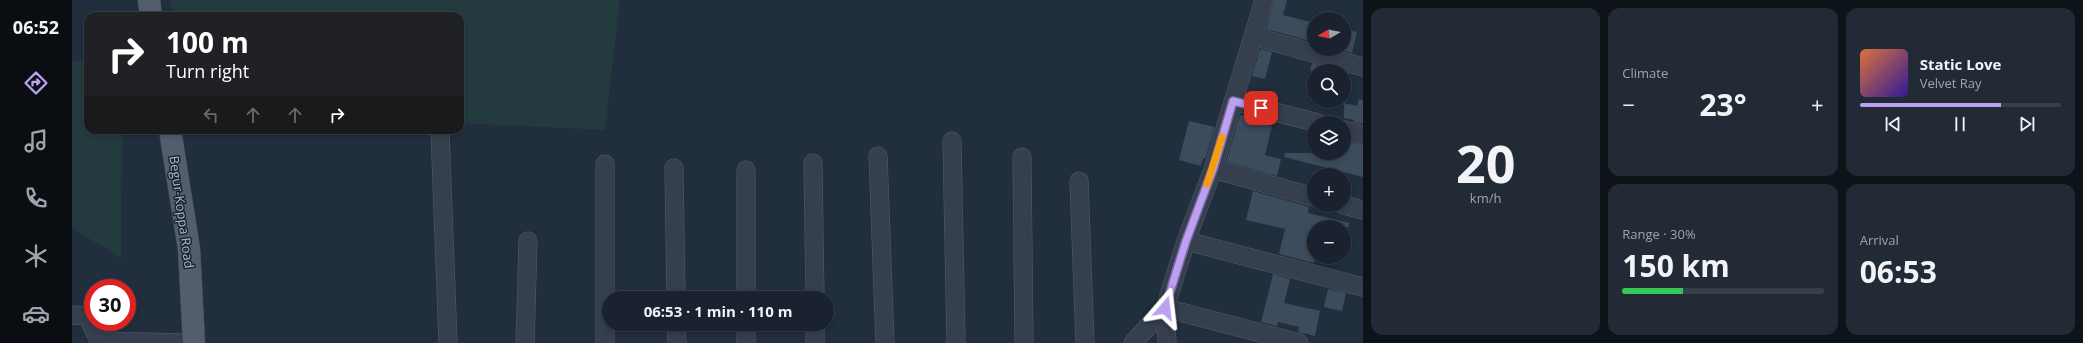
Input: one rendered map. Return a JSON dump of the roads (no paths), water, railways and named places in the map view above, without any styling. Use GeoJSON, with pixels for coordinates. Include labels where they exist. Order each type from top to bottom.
{"type":"FeatureCollection","features":[{"type":"Feature","properties":{"kind":"main road"},"geometry":{"type":"LineString","coordinates":[[149,0],[151,12]]}},
{"type":"Feature","properties":{"kind":"main road","name":"Begur-Koppa Road"},"geometry":{"type":"LineString","coordinates":[[171,134],[189,249],[194,343]]}},
{"type":"Feature","properties":{"kind":"street"},"geometry":{"type":"LineString","coordinates":[[1167,343],[1165,308],[1186,241],[1213,169],[1264,0]]}},
{"type":"Feature","properties":{"kind":"street"},"geometry":{"type":"LineString","coordinates":[[1252,36],[1363,67]]}},
{"type":"Feature","properties":{"kind":"street"},"geometry":{"type":"LineString","coordinates":[[1233,101],[1307,120]]}},
{"type":"Feature","properties":{"kind":"street"},"geometry":{"type":"LineString","coordinates":[[1351,132],[1363,135]]}},
{"type":"Feature","properties":{"kind":"street"},"geometry":{"type":"LineString","coordinates":[[440,134],[448,343]]}},
{"type":"Feature","properties":{"kind":"street"},"geometry":{"type":"LineString","coordinates":[[952,141],[956,343]]}},
{"type":"Feature","properties":{"kind":"street"},"geometry":{"type":"LineString","coordinates":[[878,156],[885,343]]}},
{"type":"Feature","properties":{"kind":"street"},"geometry":{"type":"LineString","coordinates":[[1022,158],[1024,343]]}},
{"type":"Feature","properties":{"kind":"street"},"geometry":{"type":"LineString","coordinates":[[812,163],[814,291]]}},
{"type":"Feature","properties":{"kind":"street"},"geometry":{"type":"LineString","coordinates":[[605,164],[606,343]]}},
{"type":"Feature","properties":{"kind":"street"},"geometry":{"type":"LineString","coordinates":[[674,168],[676,291]]}},
{"type":"Feature","properties":{"kind":"street"},"geometry":{"type":"LineString","coordinates":[[1213,169],[1307,195]]}},
{"type":"Feature","properties":{"kind":"street"},"geometry":{"type":"LineString","coordinates":[[746,170],[746,291]]}},
{"type":"Feature","properties":{"kind":"street"},"geometry":{"type":"LineString","coordinates":[[1079,181],[1084,343]]}},
{"type":"Feature","properties":{"kind":"street"},"geometry":{"type":"LineString","coordinates":[[1351,207],[1363,210]]}},
{"type":"Feature","properties":{"kind":"street"},"geometry":{"type":"LineString","coordinates":[[526,343],[528,241]]}},
{"type":"Feature","properties":{"kind":"street"},"geometry":{"type":"LineString","coordinates":[[1186,241],[1363,287]]}},
{"type":"Feature","properties":{"kind":"street"},"geometry":{"type":"LineString","coordinates":[[1133,343],[1165,308]]}},
{"type":"Feature","properties":{"kind":"street"},"geometry":{"type":"LineString","coordinates":[[1165,308],[1299,343]]}},
{"type":"Feature","properties":{"kind":"street"},"geometry":{"type":"LineString","coordinates":[[72,315],[87,316],[98,338],[104,341],[186,343]]}},
{"type":"Feature","properties":{"kind":"street"},"geometry":{"type":"LineString","coordinates":[[676,331],[676,343]]}},
{"type":"Feature","properties":{"kind":"street"},"geometry":{"type":"LineString","coordinates":[[746,331],[746,343]]}},
{"type":"Feature","properties":{"kind":"street"},"geometry":{"type":"LineString","coordinates":[[815,331],[815,343]]}}]}
